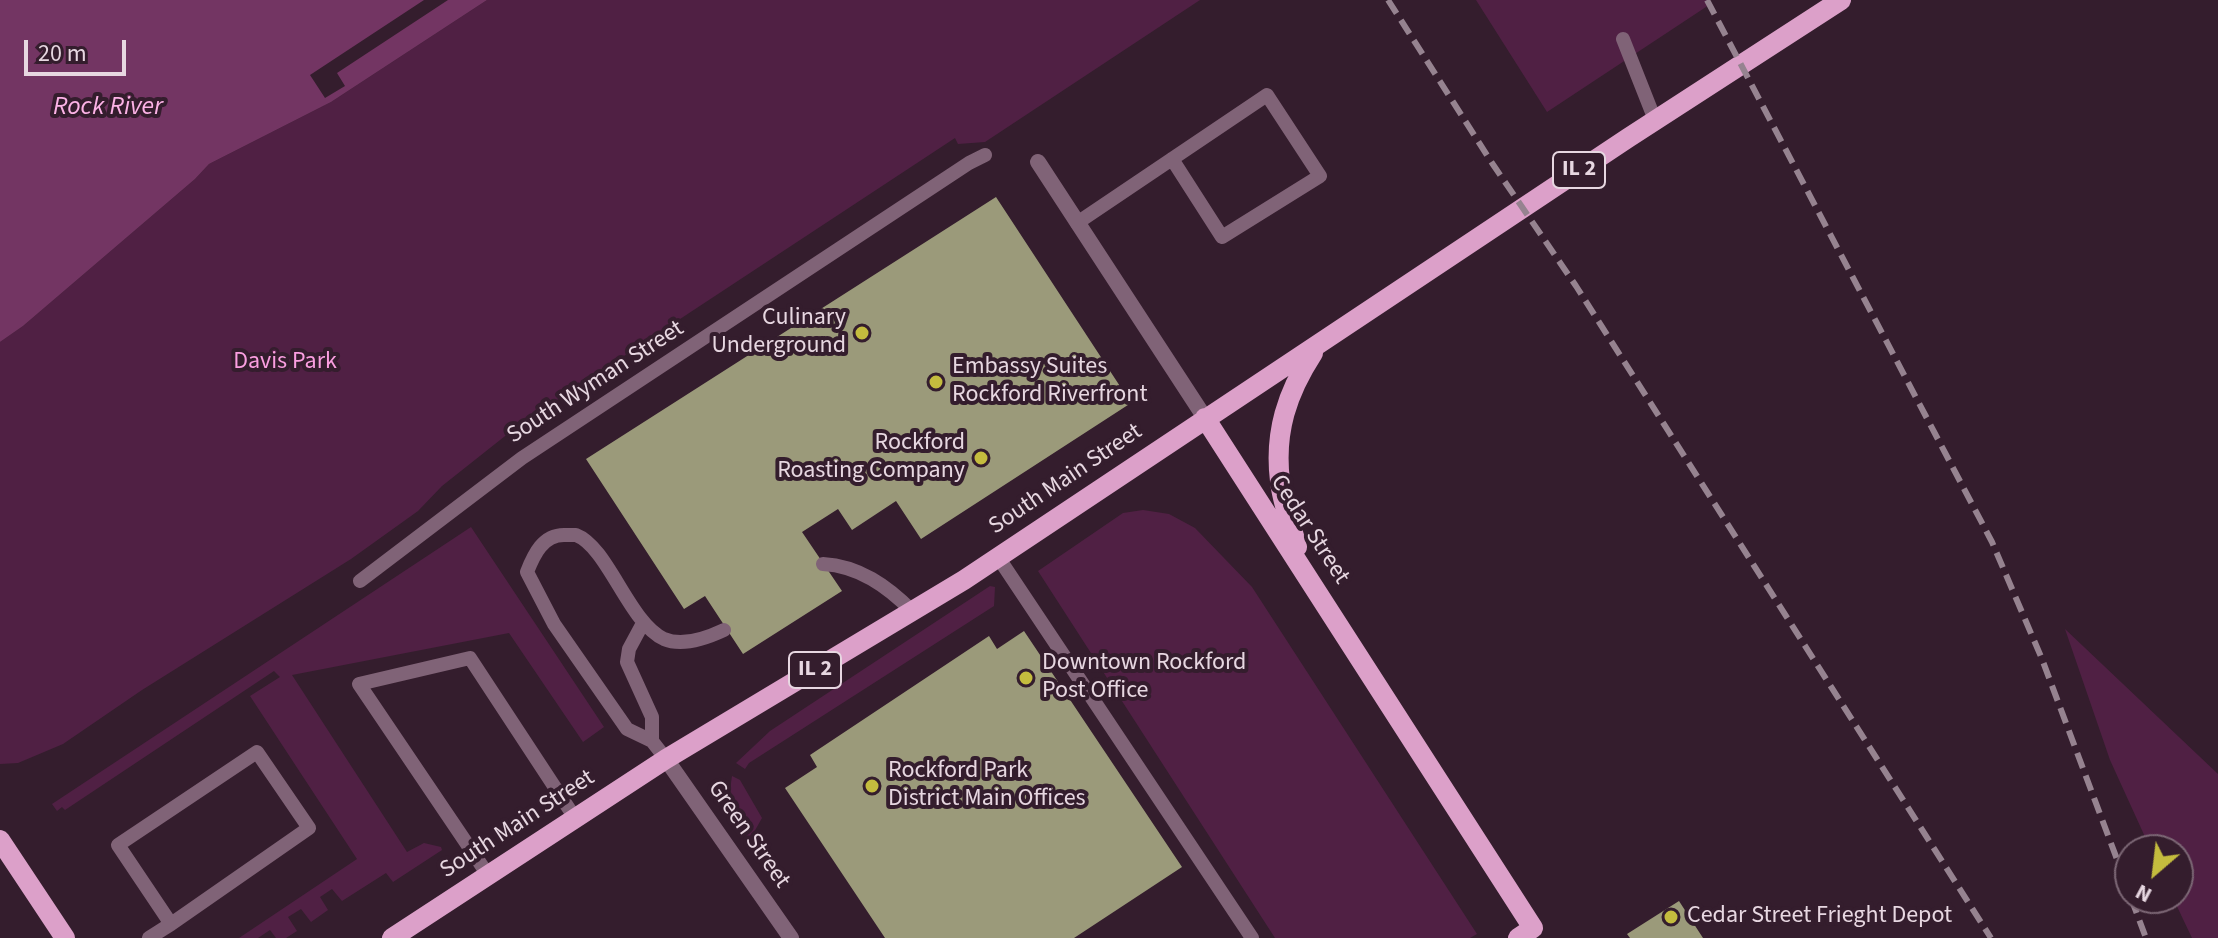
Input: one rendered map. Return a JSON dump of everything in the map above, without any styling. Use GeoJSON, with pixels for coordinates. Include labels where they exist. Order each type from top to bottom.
{"type":"FeatureCollection","features":[{"type":"Feature","properties":{"kind":"main road","name":"South Main Street"},"geometry":{"type":"LineString","coordinates":[[392,938],[666,759],[998,557],[1655,120],[1841,0]]}},
{"type":"Feature","properties":{"kind":"main road","name":"IL 2"},"geometry":{"type":"LineString","coordinates":[[1303,566],[1280,481],[1281,440],[1285,405],[1295,379],[1318,344]]}},
{"type":"Feature","properties":{"kind":"main road","name":"Cedar Street"},"geometry":{"type":"LineString","coordinates":[[1205,418],[1303,566],[1525,933]]}},
{"type":"Feature","properties":{"kind":"main road"},"geometry":{"type":"LineString","coordinates":[[0,840],[65,938]]}},
{"type":"Feature","properties":{"kind":"street","name":"Cedar Street"},"geometry":{"type":"LineString","coordinates":[[1038,162],[1205,418]]}},
{"type":"Feature","properties":{"kind":"street","name":"Green Street"},"geometry":{"type":"LineString","coordinates":[[666,759],[791,938]]}},
{"type":"Feature","properties":{"kind":"lane"},"geometry":{"type":"LineString","coordinates":[[1623,39],[1655,120]]}},
{"type":"Feature","properties":{"kind":"lane"},"geometry":{"type":"LineString","coordinates":[[1077,223],[1172,159],[1267,95],[1320,176],[1222,237],[1172,159]]}},
{"type":"Feature","properties":{"kind":"lane","name":"South Wyman Street"},"geometry":{"type":"LineString","coordinates":[[360,581],[522,458],[985,155]]}},
{"type":"Feature","properties":{"kind":"lane"},"geometry":{"type":"LineString","coordinates":[[666,759],[652,741],[627,729],[554,624],[527,572],[536,550],[555,535],[576,535],[592,548],[643,623],[665,640],[685,642],[724,630]]}},
{"type":"Feature","properties":{"kind":"lane"},"geometry":{"type":"LineString","coordinates":[[998,557],[1252,938]]}},
{"type":"Feature","properties":{"kind":"lane"},"geometry":{"type":"LineString","coordinates":[[823,564],[842,565],[869,577],[895,594],[912,611]]}},
{"type":"Feature","properties":{"kind":"lane"},"geometry":{"type":"LineString","coordinates":[[643,623],[629,649],[627,662],[652,717],[652,741]]}},
{"type":"Feature","properties":{"kind":"lane"},"geometry":{"type":"LineString","coordinates":[[488,875],[359,684],[470,658],[575,818]]}},
{"type":"Feature","properties":{"kind":"lane"},"geometry":{"type":"LineString","coordinates":[[149,938],[171,924],[309,828],[257,752],[118,845],[171,924]]}},
{"type":"Feature","properties":{"kind":"green space","name":"Davis Park"},"geometry":{"type":"Polygon","coordinates":[[[487,0],[1200,0],[985,142],[958,144],[955,138],[519,425],[442,486],[418,511],[351,559],[142,690],[63,744],[18,763],[0,764],[0,342],[23,326],[209,164],[331,102],[487,0]]]}},
{"type":"Feature","properties":{"kind":"green space"},"geometry":{"type":"Polygon","coordinates":[[[1476,0],[1707,0],[1709,5],[1547,112],[1476,0]]]}},
{"type":"Feature","properties":{"kind":"green space"},"geometry":{"type":"Polygon","coordinates":[[[1143,510],[1169,514],[1195,528],[1252,587],[1477,934],[1470,938],[1275,938],[1038,571],[1123,513],[1143,510]]]}},
{"type":"Feature","properties":{"kind":"green space"},"geometry":{"type":"Polygon","coordinates":[[[471,527],[604,727],[583,742],[509,633],[292,675],[407,852],[424,843],[441,847],[442,850],[393,882],[386,873],[342,901],[332,889],[320,897],[328,910],[311,922],[301,909],[288,917],[297,931],[286,938],[276,938],[270,930],[258,938],[239,938],[357,859],[250,696],[280,677],[274,671],[65,810],[62,807],[57,811],[52,804],[471,527]]]}},
{"type":"Feature","properties":{"kind":"green space"},"geometry":{"type":"Polygon","coordinates":[[[990,586],[995,587],[994,606],[749,763],[745,769],[736,763],[770,731],[990,586]]]}},
{"type":"Feature","properties":{"kind":"green space"},"geometry":{"type":"Polygon","coordinates":[[[2065,629],[2218,774],[2218,938],[2192,938],[2181,914],[2194,914],[2194,834],[2144,834],[2110,760],[2065,629]]]}},
{"type":"Feature","properties":{"kind":"green space"},"geometry":{"type":"Polygon","coordinates":[[[732,776],[740,780],[762,818],[749,841],[732,810],[732,776]]]}},
{"type":"Feature","properties":{"kind":"water","name":"Rock River"},"geometry":{"type":"Polygon","coordinates":[[[0,0],[487,0],[331,102],[209,164],[23,326],[0,342],[0,0]]]}},
{"type":"Feature","properties":{"kind":"pier"},"geometry":{"type":"Polygon","coordinates":[[[424,0],[448,0],[337,73],[345,86],[325,98],[310,75],[424,0]]]}},
{"type":"Feature","properties":{"kind":"building","name":"Embassy Suites Rockford Riverfront"},"geometry":{"type":"Polygon","coordinates":[[[996,197],[1131,403],[921,539],[896,501],[852,530],[838,509],[802,532],[842,591],[743,654],[705,596],[684,609],[586,459],[996,197]]]}},
{"type":"Feature","properties":{"kind":"building"},"geometry":{"type":"Polygon","coordinates":[[[1024,631],[1182,867],[1074,938],[885,938],[785,788],[817,767],[810,755],[989,636],[997,649],[1024,631]]]}},
{"type":"Feature","properties":{"kind":"building","name":"Cedar Street Frieght Depot"},"geometry":{"type":"Polygon","coordinates":[[[1679,901],[1703,938],[1630,938],[1627,934],[1679,901]]]}},
{"type":"Feature","properties":{"kind":"railway"},"geometry":{"type":"LineString","coordinates":[[1388,0],[1492,163],[1576,286],[1991,938]]}},
{"type":"Feature","properties":{"kind":"railway"},"geometry":{"type":"LineString","coordinates":[[1707,0],[1992,542],[2042,659],[2114,851]]}},
{"type":"Feature","properties":{"kind":"railway"},"geometry":{"type":"LineString","coordinates":[[2137,914],[2146,938]]}},
{"type":"Feature","properties":{"kind":"place","name":"Culinary Underground"},"geometry":{"type":"Point","coordinates":[862,333]}},
{"type":"Feature","properties":{"kind":"place","name":"Embassy Suites Rockford Riverfront"},"geometry":{"type":"Point","coordinates":[936,382]}},
{"type":"Feature","properties":{"kind":"place","name":"Rockford Roasting Company"},"geometry":{"type":"Point","coordinates":[981,458]}},
{"type":"Feature","properties":{"kind":"place","name":"Downtown Rockford Post Office"},"geometry":{"type":"Point","coordinates":[1026,678]}},
{"type":"Feature","properties":{"kind":"place","name":"Rockford Park District Main Offices"},"geometry":{"type":"Point","coordinates":[872,786]}},
{"type":"Feature","properties":{"kind":"place","name":"Cedar Street Frieght Depot"},"geometry":{"type":"Point","coordinates":[1671,917]}}]}
